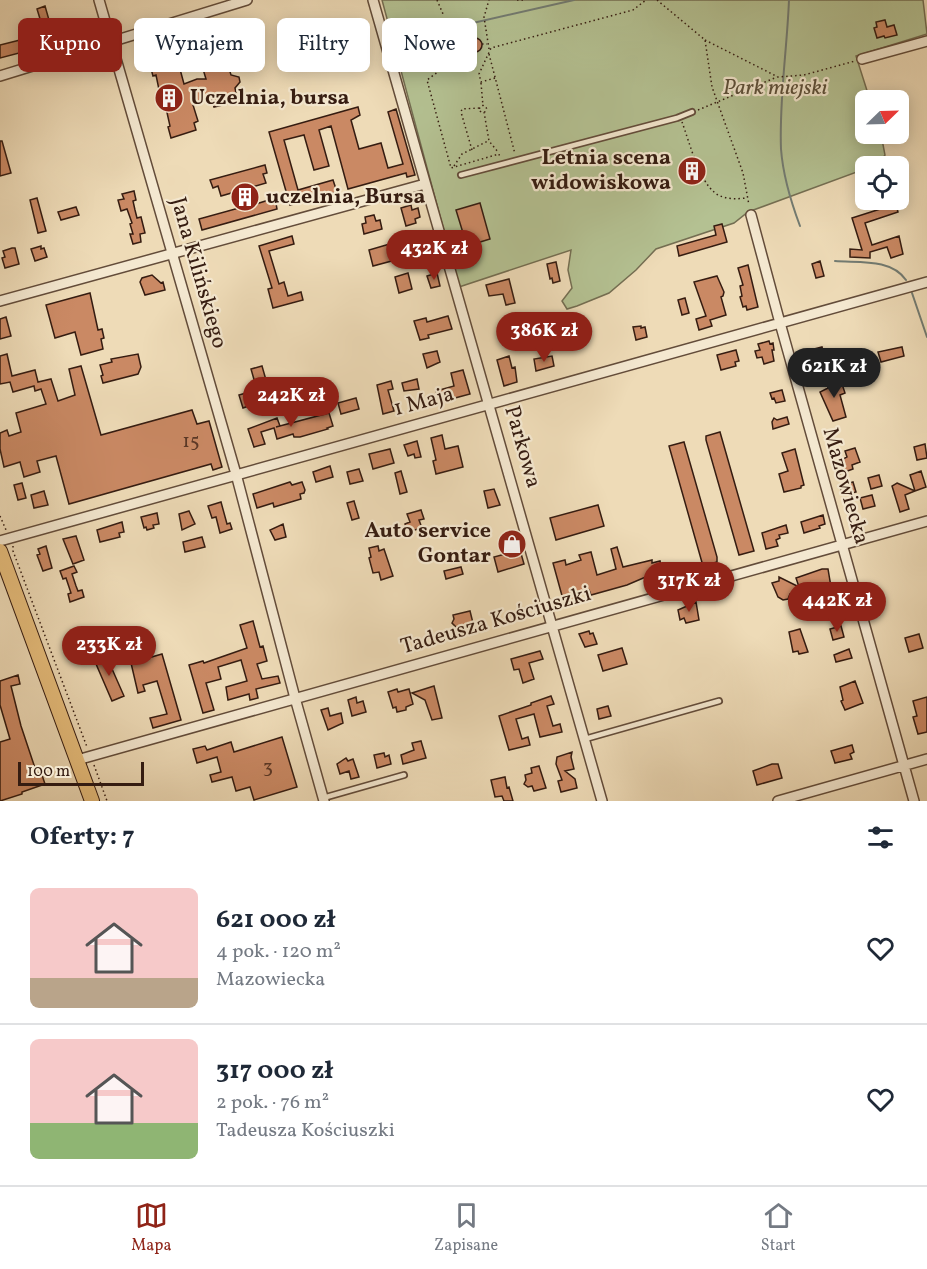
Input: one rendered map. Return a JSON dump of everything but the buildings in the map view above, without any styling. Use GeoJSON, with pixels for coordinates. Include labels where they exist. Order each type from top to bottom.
{"type":"FeatureCollection","features":[{"type":"Feature","properties":{"kind":"main road"},"geometry":{"type":"LineString","coordinates":[[0,551],[92,801]]}},
{"type":"Feature","properties":{"kind":"street","name":"Jana Kilińskiego"},"geometry":{"type":"LineString","coordinates":[[99,0],[105,18]]}},
{"type":"Feature","properties":{"kind":"street"},"geometry":{"type":"LineString","coordinates":[[122,39],[247,0]]}},
{"type":"Feature","properties":{"kind":"street","name":"Parkowa"},"geometry":{"type":"LineString","coordinates":[[373,0],[602,801]]}},
{"type":"Feature","properties":{"kind":"street"},"geometry":{"type":"LineString","coordinates":[[862,59],[927,41]]}},
{"type":"Feature","properties":{"kind":"street"},"geometry":{"type":"LineString","coordinates":[[0,76],[18,71]]}},
{"type":"Feature","properties":{"kind":"street","name":"Jana Kilińskiego"},"geometry":{"type":"LineString","coordinates":[[120,72],[236,474],[324,799]]}},
{"type":"Feature","properties":{"kind":"street"},"geometry":{"type":"LineString","coordinates":[[0,301],[425,184]]}},
{"type":"Feature","properties":{"kind":"street","name":"Mazowiecka"},"geometry":{"type":"LineString","coordinates":[[751,215],[914,801]]}},
{"type":"Feature","properties":{"kind":"street","name":"1 Maja"},"geometry":{"type":"LineString","coordinates":[[0,541],[927,282]]}},
{"type":"Feature","properties":{"kind":"street","name":"Tadeusza Kościuszki"},"geometry":{"type":"LineString","coordinates":[[77,760],[927,521]]}},
{"type":"Feature","properties":{"kind":"street"},"geometry":{"type":"LineString","coordinates":[[778,801],[927,759]]}},
{"type":"Feature","properties":{"kind":"lane"},"geometry":{"type":"LineString","coordinates":[[461,175],[692,112]]}},
{"type":"Feature","properties":{"kind":"lane"},"geometry":{"type":"LineString","coordinates":[[585,739],[719,701]]}},
{"type":"Feature","properties":{"kind":"lane"},"geometry":{"type":"LineString","coordinates":[[324,799],[404,775]]}},
{"type":"Feature","properties":{"kind":"path"},"geometry":{"type":"LineString","coordinates":[[437,0],[443,14]]}},
{"type":"Feature","properties":{"kind":"path"},"geometry":{"type":"LineString","coordinates":[[489,0],[484,24],[495,78],[517,160]]}},
{"type":"Feature","properties":{"kind":"path"},"geometry":{"type":"LineString","coordinates":[[517,0],[526,0]]}},
{"type":"Feature","properties":{"kind":"path"},"geometry":{"type":"LineString","coordinates":[[502,164],[499,154],[489,141],[484,112],[487,109],[483,105],[479,74],[492,48],[633,10],[646,0]]}},
{"type":"Feature","properties":{"kind":"path"},"geometry":{"type":"LineString","coordinates":[[657,0],[705,40],[778,77],[789,78],[862,59]]}},
{"type":"Feature","properties":{"kind":"path"},"geometry":{"type":"LineString","coordinates":[[705,40],[712,87],[743,173],[751,215]]}},
{"type":"Feature","properties":{"kind":"path"},"geometry":{"type":"LineString","coordinates":[[482,44],[488,43]]}},
{"type":"Feature","properties":{"kind":"path"},"geometry":{"type":"LineString","coordinates":[[438,72],[427,80],[451,168],[453,167]]}},
{"type":"Feature","properties":{"kind":"path"},"geometry":{"type":"LineString","coordinates":[[692,112],[778,77]]}},
{"type":"Feature","properties":{"kind":"path"},"geometry":{"type":"LineString","coordinates":[[481,82],[495,78]]}},
{"type":"Feature","properties":{"kind":"path"},"geometry":{"type":"LineString","coordinates":[[472,150],[461,112],[462,109],[480,108],[483,105]]}},
{"type":"Feature","properties":{"kind":"path"},"geometry":{"type":"LineString","coordinates":[[480,108],[484,112]]}},
{"type":"Feature","properties":{"kind":"path"},"geometry":{"type":"LineString","coordinates":[[680,117],[704,179],[715,193],[732,199],[748,198]]}},
{"type":"Feature","properties":{"kind":"path"},"geometry":{"type":"LineString","coordinates":[[453,167],[462,154],[489,141]]}},
{"type":"Feature","properties":{"kind":"path"},"geometry":{"type":"LineString","coordinates":[[453,167],[499,154]]}},
{"type":"Feature","properties":{"kind":"path"},"geometry":{"type":"LineString","coordinates":[[0,516],[6,531]]}},
{"type":"Feature","properties":{"kind":"path"},"geometry":{"type":"LineString","coordinates":[[16,543],[13,551],[86,745],[93,748],[98,758],[93,760],[94,766],[107,801]]}},
{"type":"Feature","properties":{"kind":"green space","name":"Park miejski"},"geometry":{"type":"Polygon","coordinates":[[[382,0],[923,0],[927,34],[856,56],[867,90],[855,90],[855,144],[883,144],[884,156],[855,156],[855,173],[748,212],[734,223],[656,249],[609,293],[567,309],[562,301],[572,288],[568,270],[571,250],[459,287],[401,72],[477,72],[477,18],[387,18],[382,0]]]}},
{"type":"Feature","properties":{"kind":"waterway"},"geometry":{"type":"LineString","coordinates":[[477,22],[574,0]]}},
{"type":"Feature","properties":{"kind":"waterway"},"geometry":{"type":"LineString","coordinates":[[789,0],[781,112],[781,149],[788,189],[800,226]]}},
{"type":"Feature","properties":{"kind":"waterway"},"geometry":{"type":"LineString","coordinates":[[835,261],[883,265],[900,273],[906,280]]}},
{"type":"Feature","properties":{"kind":"waterway"},"geometry":{"type":"LineString","coordinates":[[912,293],[927,337]]}},
{"type":"Feature","properties":{"kind":"place","name":"Uczelnia, bursa"},"geometry":{"type":"Point","coordinates":[169,98]}},
{"type":"Feature","properties":{"kind":"place","name":"Letnia scena widowiskowa"},"geometry":{"type":"Point","coordinates":[692,171]}},
{"type":"Feature","properties":{"kind":"place","name":"uczelnia, Bursa"},"geometry":{"type":"Point","coordinates":[245,197]}},
{"type":"Feature","properties":{"kind":"place","name":"Auto service Gontar"},"geometry":{"type":"Point","coordinates":[512,544]}}]}
